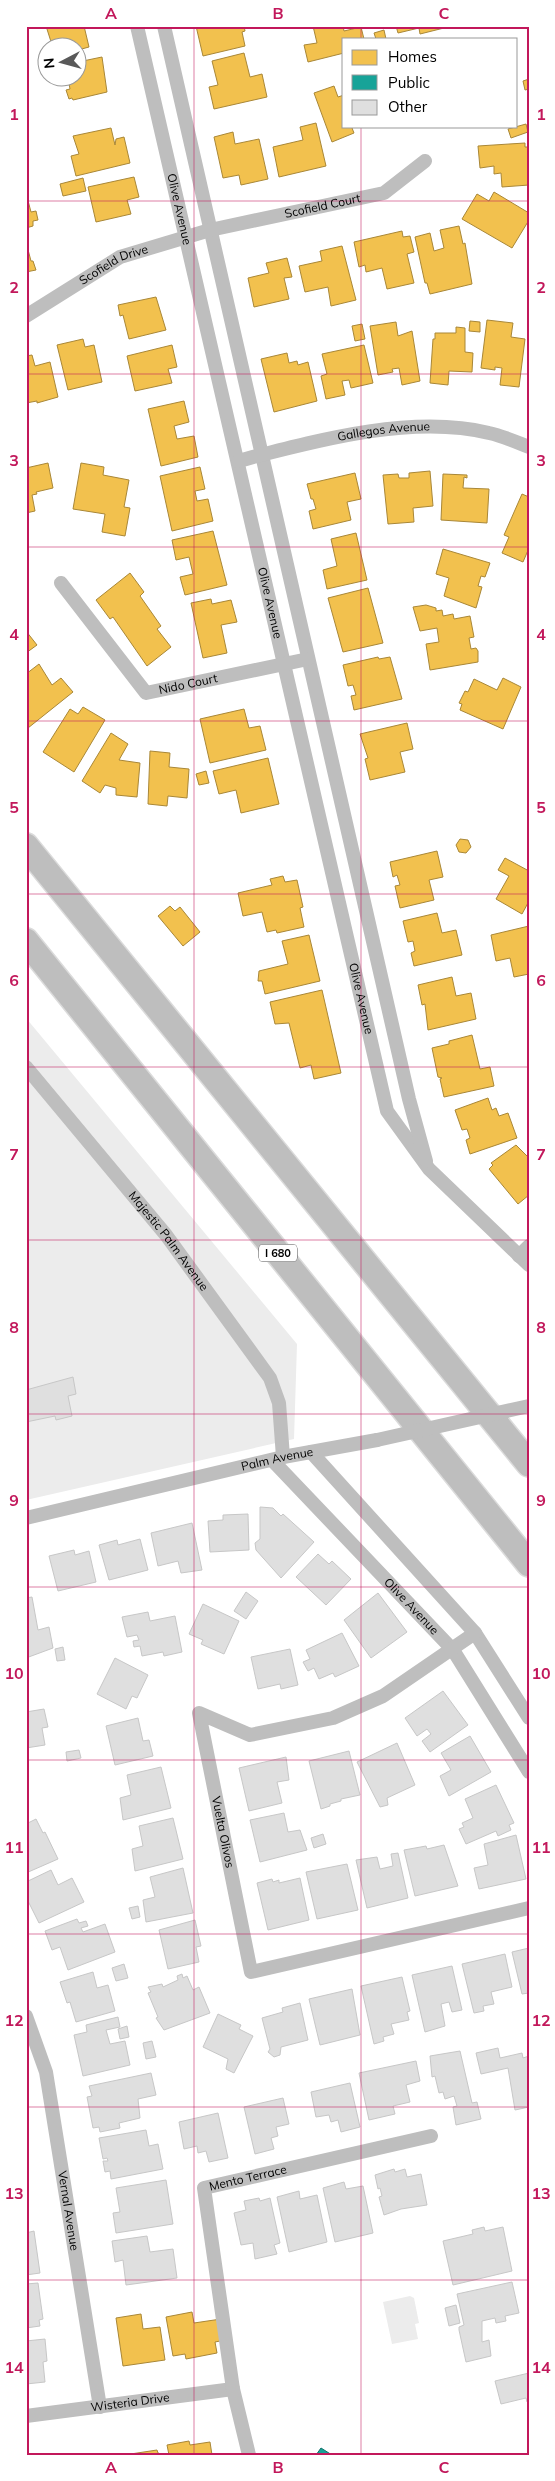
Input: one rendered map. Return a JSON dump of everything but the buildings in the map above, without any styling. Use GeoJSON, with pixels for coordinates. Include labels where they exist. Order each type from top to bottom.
{"type":"FeatureCollection","features":[{"type":"Feature","properties":{"kind":"highway"},"geometry":{"type":"LineString","coordinates":[[26,846],[529,1464]]}},
{"type":"Feature","properties":{"kind":"highway","name":"I 680"},"geometry":{"type":"LineString","coordinates":[[26,941],[529,1564]]}},
{"type":"Feature","properties":{"kind":"street","name":"Olive Avenue"},"geometry":{"type":"LineString","coordinates":[[137,26],[184,238],[238,461],[386,1111],[429,1169],[525,1256]]}},
{"type":"Feature","properties":{"kind":"street","name":"Olive Avenue"},"geometry":{"type":"LineString","coordinates":[[164,26],[409,1099],[429,1169]]}},
{"type":"Feature","properties":{"kind":"street","name":"Scofield Court"},"geometry":{"type":"LineString","coordinates":[[210,230],[384,193],[425,161]]}},
{"type":"Feature","properties":{"kind":"street","name":"Scofield Drive"},"geometry":{"type":"LineString","coordinates":[[26,316],[120,257],[210,230]]}},
{"type":"Feature","properties":{"kind":"street","name":"Gallegos Avenue"},"geometry":{"type":"LineString","coordinates":[[238,461],[351,435],[420,425],[490,432],[529,447]]}},
{"type":"Feature","properties":{"kind":"street","name":"Nido Court"},"geometry":{"type":"LineString","coordinates":[[61,583],[146,693],[308,659]]}},
{"type":"Feature","properties":{"kind":"street","name":"Majestic Palm Avenue"},"geometry":{"type":"LineString","coordinates":[[26,1067],[166,1235],[270,1378],[279,1403],[281,1430],[278,1458]]}},
{"type":"Feature","properties":{"kind":"street","name":"Palm Avenue"},"geometry":{"type":"LineString","coordinates":[[26,1518],[278,1458],[377,1440],[529,1406]]}},
{"type":"Feature","properties":{"kind":"street"},"geometry":{"type":"LineString","coordinates":[[311,1452],[475,1632],[529,1718]]}},
{"type":"Feature","properties":{"kind":"street","name":"Olive Avenue"},"geometry":{"type":"LineString","coordinates":[[278,1458],[453,1650],[529,1772]]}},
{"type":"Feature","properties":{"kind":"street","name":"Vuelta Olivos"},"geometry":{"type":"LineString","coordinates":[[475,1632],[453,1650],[383,1696],[334,1718],[250,1735],[199,1713],[251,1972],[529,1908]]}},
{"type":"Feature","properties":{"kind":"street","name":"Vernal Avenue"},"geometry":{"type":"LineString","coordinates":[[26,2016],[46,2072],[100,2407]]}},
{"type":"Feature","properties":{"kind":"street","name":"Mento Terrace"},"geometry":{"type":"LineString","coordinates":[[233,2389],[204,2188],[431,2136]]}},
{"type":"Feature","properties":{"kind":"street"},"geometry":{"type":"LineString","coordinates":[[233,2389],[249,2455]]}},
{"type":"Feature","properties":{"kind":"street","name":"Wisteria Drive"},"geometry":{"type":"LineString","coordinates":[[26,2416],[233,2389]]}},
{"type":"Feature","properties":{"kind":"shaded area"},"geometry":{"type":"Polygon","coordinates":[[[26,1018],[297,1344],[294,1439],[26,1500],[26,1018]]]}},
{"type":"Feature","properties":{"kind":"shaded area"},"geometry":{"type":"Polygon","coordinates":[[[410,2296],[414,2298],[419,2323],[415,2324],[418,2339],[392,2344],[383,2302],[410,2296]]]}}]}
